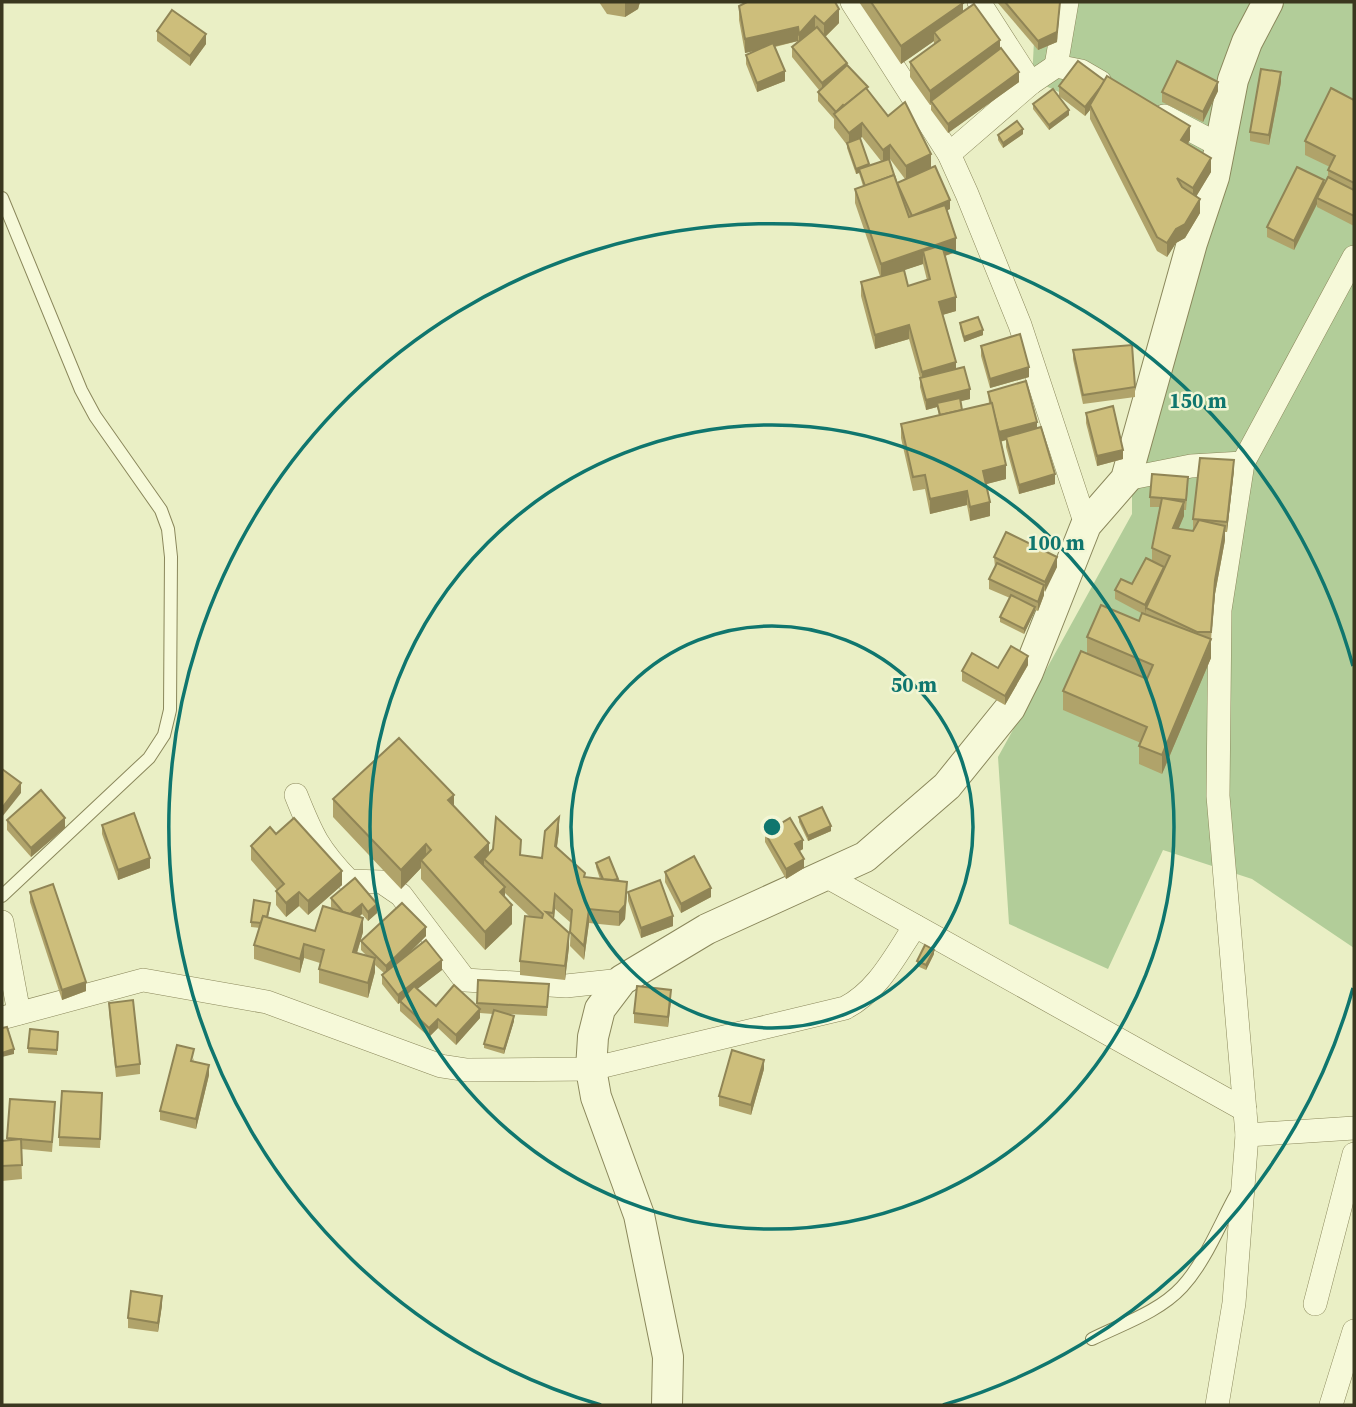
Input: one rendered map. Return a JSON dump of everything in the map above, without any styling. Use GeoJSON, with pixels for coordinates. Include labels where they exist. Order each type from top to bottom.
{"type":"FeatureCollection","features":[{"type":"Feature","properties":{"kind":"street"},"geometry":{"type":"LineString","coordinates":[[852,2],[949,153],[1020,325],[1086,525]]}},
{"type":"Feature","properties":{"kind":"street"},"geometry":{"type":"LineString","coordinates":[[979,2],[1031,83]]}},
{"type":"Feature","properties":{"kind":"street"},"geometry":{"type":"LineString","coordinates":[[1056,66],[1067,2]]}},
{"type":"Feature","properties":{"kind":"street"},"geometry":{"type":"LineString","coordinates":[[671,1403],[668,1357],[639,1215],[596,1097],[591,1069],[593,1037],[600,1009],[622,980],[707,929],[864,857],[947,786],[1010,708],[1028,672],[1086,525],[1126,479],[1192,243],[1214,177],[1233,80],[1247,42],[1268,2]]}},
{"type":"Feature","properties":{"kind":"street"},"geometry":{"type":"LineString","coordinates":[[949,153],[1031,83],[1056,66],[1081,71],[1116,90]]}},
{"type":"Feature","properties":{"kind":"street"},"geometry":{"type":"LineString","coordinates":[[1150,108],[1219,145]]}},
{"type":"Feature","properties":{"kind":"street"},"geometry":{"type":"LineString","coordinates":[[1217,1405],[1234,1303],[1247,1135],[1218,796],[1220,610],[1243,463],[1354,257]]}},
{"type":"Feature","properties":{"kind":"street"},"geometry":{"type":"LineString","coordinates":[[1126,479],[1191,466],[1243,463]]}},
{"type":"Feature","properties":{"kind":"street"},"geometry":{"type":"LineString","coordinates":[[296,795],[315,842],[336,867],[349,881],[382,881],[401,895],[465,980],[566,986],[622,980]]}},
{"type":"Feature","properties":{"kind":"street"},"geometry":{"type":"LineString","coordinates":[[824,875],[1245,1110]]}},
{"type":"Feature","properties":{"kind":"street"},"geometry":{"type":"LineString","coordinates":[[2,922],[10,1016],[143,980],[267,1002],[441,1066],[467,1070],[591,1069],[845,1008],[863,999],[872,989],[915,926]]}},
{"type":"Feature","properties":{"kind":"street"},"geometry":{"type":"LineString","coordinates":[[1247,1135],[1354,1128]]}},
{"type":"Feature","properties":{"kind":"street"},"geometry":{"type":"LineString","coordinates":[[1315,1304],[1354,1154]]}},
{"type":"Feature","properties":{"kind":"street"},"geometry":{"type":"LineString","coordinates":[[1331,1405],[1354,1331]]}},
{"type":"Feature","properties":{"kind":"lane"},"geometry":{"type":"LineString","coordinates":[[2,198],[94,416],[161,510],[168,529],[171,556],[170,710],[164,735],[149,758],[2,896]]}},
{"type":"Feature","properties":{"kind":"lane"},"geometry":{"type":"LineString","coordinates":[[1093,1339],[1155,1308],[1181,1287],[1202,1257],[1244,1179]]}},
{"type":"Feature","properties":{"kind":"green space"},"geometry":{"type":"Polygon","coordinates":[[[1036,2],[1354,2],[1354,948],[1252,879],[1163,850],[1108,969],[1009,924],[998,757],[1132,514],[1132,464],[1217,162],[1032,80],[1036,2]]]}},
{"type":"Feature","properties":{"kind":"building"},"geometry":{"type":"Polygon","coordinates":[[[747,2],[835,2],[839,9],[824,24],[815,16],[799,34],[798,27],[745,39],[739,6],[747,2]]]}},
{"type":"Feature","properties":{"kind":"building"},"geometry":{"type":"Polygon","coordinates":[[[871,2],[962,2],[963,3],[901,46],[871,2]]]}},
{"type":"Feature","properties":{"kind":"building"},"geometry":{"type":"Polygon","coordinates":[[[1005,2],[1060,2],[1057,32],[1038,41],[1005,2]]]}},
{"type":"Feature","properties":{"kind":"building"},"geometry":{"type":"Polygon","coordinates":[[[974,4],[1000,40],[930,91],[910,62],[940,40],[934,32],[974,4]]]}},
{"type":"Feature","properties":{"kind":"building"},"geometry":{"type":"Polygon","coordinates":[[[172,10],[206,34],[190,56],[157,31],[172,10]]]}},
{"type":"Feature","properties":{"kind":"building"},"geometry":{"type":"Polygon","coordinates":[[[817,27],[847,63],[822,83],[792,47],[817,27]]]}},
{"type":"Feature","properties":{"kind":"building"},"geometry":{"type":"Polygon","coordinates":[[[773,43],[785,71],[757,83],[746,55],[773,43]]]}},
{"type":"Feature","properties":{"kind":"building"},"geometry":{"type":"Polygon","coordinates":[[[1001,48],[1019,72],[948,124],[931,101],[1001,48]]]}},
{"type":"Feature","properties":{"kind":"building"},"geometry":{"type":"Polygon","coordinates":[[[1078,61],[1105,81],[1085,107],[1059,86],[1078,61]]]}},
{"type":"Feature","properties":{"kind":"building"},"geometry":{"type":"Polygon","coordinates":[[[1177,61],[1218,82],[1203,112],[1162,92],[1177,61]]]}},
{"type":"Feature","properties":{"kind":"building"},"geometry":{"type":"Polygon","coordinates":[[[847,65],[868,87],[836,112],[818,92],[847,65]]]}},
{"type":"Feature","properties":{"kind":"building"},"geometry":{"type":"Polygon","coordinates":[[[1261,69],[1281,72],[1269,135],[1250,132],[1261,69]]]}},
{"type":"Feature","properties":{"kind":"building"},"geometry":{"type":"Polygon","coordinates":[[[1107,76],[1190,126],[1181,140],[1211,158],[1193,188],[1177,178],[1182,187],[1200,199],[1185,224],[1176,229],[1167,243],[1157,237],[1090,105],[1107,76]]]}},
{"type":"Feature","properties":{"kind":"building"},"geometry":{"type":"Polygon","coordinates":[[[866,88],[888,116],[905,102],[931,154],[906,166],[890,145],[883,150],[862,123],[849,133],[834,114],[866,88]]]}},
{"type":"Feature","properties":{"kind":"building"},"geometry":{"type":"Polygon","coordinates":[[[1331,88],[1354,100],[1354,183],[1328,170],[1335,156],[1305,141],[1331,88]]]}},
{"type":"Feature","properties":{"kind":"building"},"geometry":{"type":"Polygon","coordinates":[[[1053,89],[1069,110],[1049,125],[1033,104],[1053,89]]]}},
{"type":"Feature","properties":{"kind":"building"},"geometry":{"type":"Polygon","coordinates":[[[1017,121],[1023,129],[1003,143],[998,135],[1017,121]]]}},
{"type":"Feature","properties":{"kind":"building"},"geometry":{"type":"Polygon","coordinates":[[[860,138],[869,164],[856,169],[847,143],[860,138]]]}},
{"type":"Feature","properties":{"kind":"building"},"geometry":{"type":"Polygon","coordinates":[[[889,159],[896,181],[894,175],[865,186],[859,169],[889,159]]]}},
{"type":"Feature","properties":{"kind":"building"},"geometry":{"type":"Polygon","coordinates":[[[935,166],[950,200],[912,216],[897,183],[935,166]]]}},
{"type":"Feature","properties":{"kind":"building"},"geometry":{"type":"Polygon","coordinates":[[[1297,167],[1324,180],[1294,241],[1267,227],[1297,167]]]}},
{"type":"Feature","properties":{"kind":"building"},"geometry":{"type":"Polygon","coordinates":[[[894,175],[909,217],[945,205],[956,238],[881,264],[855,189],[894,175]]]}},
{"type":"Feature","properties":{"kind":"building"},"geometry":{"type":"Polygon","coordinates":[[[1328,177],[1354,190],[1354,216],[1317,198],[1328,177]]]}},
{"type":"Feature","properties":{"kind":"building"},"geometry":{"type":"Polygon","coordinates":[[[942,245],[956,297],[939,302],[956,362],[922,372],[909,325],[875,335],[861,282],[904,270],[908,286],[930,279],[923,251],[942,245]]]}},
{"type":"Feature","properties":{"kind":"building"},"geometry":{"type":"Polygon","coordinates":[[[978,317],[983,330],[964,337],[960,323],[978,317]]]}},
{"type":"Feature","properties":{"kind":"building"},"geometry":{"type":"Polygon","coordinates":[[[1020,334],[1029,367],[990,379],[981,346],[1020,334]]]}},
{"type":"Feature","properties":{"kind":"building"},"geometry":{"type":"Polygon","coordinates":[[[1132,345],[1135,387],[1083,395],[1073,350],[1132,345]]]}},
{"type":"Feature","properties":{"kind":"building"},"geometry":{"type":"Polygon","coordinates":[[[964,367],[970,389],[926,400],[920,378],[964,367]]]}},
{"type":"Feature","properties":{"kind":"building"},"geometry":{"type":"Polygon","coordinates":[[[1026,381],[1037,422],[999,432],[988,392],[1026,381]]]}},
{"type":"Feature","properties":{"kind":"building"},"geometry":{"type":"Polygon","coordinates":[[[960,398],[962,410],[940,415],[937,403],[960,398]]]}},
{"type":"Feature","properties":{"kind":"building"},"geometry":{"type":"Polygon","coordinates":[[[992,403],[1006,465],[983,471],[990,502],[970,507],[967,491],[930,499],[925,475],[913,477],[901,424],[992,403]]]}},
{"type":"Feature","properties":{"kind":"building"},"geometry":{"type":"Polygon","coordinates":[[[1113,406],[1123,450],[1097,456],[1086,413],[1113,406]]]}},
{"type":"Feature","properties":{"kind":"building"},"geometry":{"type":"Polygon","coordinates":[[[1041,427],[1055,474],[1019,485],[1006,437],[1041,427]]]}},
{"type":"Feature","properties":{"kind":"building"},"geometry":{"type":"Polygon","coordinates":[[[1200,458],[1234,460],[1227,522],[1193,519],[1200,458]]]}},
{"type":"Feature","properties":{"kind":"building"},"geometry":{"type":"Polygon","coordinates":[[[1152,474],[1188,477],[1186,500],[1150,497],[1152,474]]]}},
{"type":"Feature","properties":{"kind":"building"},"geometry":{"type":"Polygon","coordinates":[[[1162,498],[1184,502],[1173,528],[1193,531],[1199,520],[1225,526],[1215,580],[1211,632],[1197,632],[1146,608],[1170,556],[1152,548],[1162,498]]]}},
{"type":"Feature","properties":{"kind":"building"},"geometry":{"type":"Polygon","coordinates":[[[1006,532],[1057,557],[1045,582],[994,557],[1006,532]]]}},
{"type":"Feature","properties":{"kind":"building"},"geometry":{"type":"Polygon","coordinates":[[[1146,558],[1164,567],[1145,605],[1115,590],[1121,579],[1132,584],[1146,558]]]}},
{"type":"Feature","properties":{"kind":"building"},"geometry":{"type":"Polygon","coordinates":[[[997,563],[1044,585],[1038,602],[989,579],[997,563]]]}},
{"type":"Feature","properties":{"kind":"building"},"geometry":{"type":"Polygon","coordinates":[[[1011,595],[1035,607],[1024,629],[1000,617],[1011,595]]]}},
{"type":"Feature","properties":{"kind":"building"},"geometry":{"type":"Polygon","coordinates":[[[1101,605],[1139,621],[1142,613],[1211,639],[1162,755],[1139,746],[1147,727],[1063,691],[1081,651],[1147,679],[1153,665],[1087,637],[1101,605]]]}},
{"type":"Feature","properties":{"kind":"building"},"geometry":{"type":"Polygon","coordinates":[[[1011,646],[1028,656],[1005,696],[962,671],[972,653],[998,668],[1011,646]]]}},
{"type":"Feature","properties":{"kind":"building"},"geometry":{"type":"Polygon","coordinates":[[[399,738],[454,795],[448,800],[489,843],[475,857],[505,887],[500,892],[512,905],[485,932],[421,860],[431,850],[426,844],[401,870],[333,799],[399,738]]]}},
{"type":"Feature","properties":{"kind":"building"},"geometry":{"type":"Polygon","coordinates":[[[2,769],[21,783],[2,808],[2,769]]]}},
{"type":"Feature","properties":{"kind":"building"},"geometry":{"type":"Polygon","coordinates":[[[41,790],[65,818],[31,848],[7,820],[41,790]]]}},
{"type":"Feature","properties":{"kind":"building"},"geometry":{"type":"Polygon","coordinates":[[[822,807],[831,826],[808,836],[799,817],[822,807]]]}},
{"type":"Feature","properties":{"kind":"building"},"geometry":{"type":"Polygon","coordinates":[[[134,813],[150,858],[118,870],[102,825],[134,813]]]}},
{"type":"Feature","properties":{"kind":"building"},"geometry":{"type":"Polygon","coordinates":[[[496,817],[521,840],[520,855],[542,858],[545,831],[559,817],[555,846],[585,873],[584,877],[627,882],[625,905],[619,912],[589,909],[584,946],[570,932],[572,910],[555,894],[553,913],[546,912],[569,933],[565,966],[520,961],[525,916],[542,918],[543,914],[484,859],[493,849],[496,817]]]}},
{"type":"Feature","properties":{"kind":"building"},"geometry":{"type":"Polygon","coordinates":[[[294,818],[342,871],[308,901],[299,892],[286,903],[276,891],[284,884],[251,846],[270,827],[276,834],[294,818]]]}},
{"type":"Feature","properties":{"kind":"building"},"geometry":{"type":"Polygon","coordinates":[[[790,818],[803,840],[795,844],[804,859],[786,869],[765,833],[790,818]]]}},
{"type":"Feature","properties":{"kind":"building"},"geometry":{"type":"Polygon","coordinates":[[[694,856],[711,888],[681,904],[665,872],[694,856]]]}},
{"type":"Feature","properties":{"kind":"building"},"geometry":{"type":"Polygon","coordinates":[[[609,857],[618,879],[603,879],[596,863],[609,857]]]}},
{"type":"Feature","properties":{"kind":"building"},"geometry":{"type":"Polygon","coordinates":[[[355,878],[377,904],[368,912],[362,904],[350,914],[343,912],[331,898],[355,878]]]}},
{"type":"Feature","properties":{"kind":"building"},"geometry":{"type":"Polygon","coordinates":[[[660,880],[673,916],[641,928],[628,892],[660,880]]]}},
{"type":"Feature","properties":{"kind":"building"},"geometry":{"type":"Polygon","coordinates":[[[53,884],[86,982],[62,990],[30,892],[53,884]]]}},
{"type":"Feature","properties":{"kind":"building"},"geometry":{"type":"Polygon","coordinates":[[[254,900],[270,903],[267,917],[263,916],[261,923],[251,922],[254,900]]]}},
{"type":"Feature","properties":{"kind":"building"},"geometry":{"type":"Polygon","coordinates":[[[402,903],[426,927],[386,966],[361,941],[402,903]]]}},
{"type":"Feature","properties":{"kind":"building"},"geometry":{"type":"Polygon","coordinates":[[[323,906],[363,918],[353,952],[375,958],[368,983],[319,969],[324,950],[304,944],[300,959],[254,945],[263,916],[315,931],[323,906]]]}},
{"type":"Feature","properties":{"kind":"building"},"geometry":{"type":"Polygon","coordinates":[[[426,940],[442,960],[398,995],[382,975],[426,940]]]}},
{"type":"Feature","properties":{"kind":"building"},"geometry":{"type":"Polygon","coordinates":[[[925,945],[934,950],[926,965],[917,961],[925,945]]]}},
{"type":"Feature","properties":{"kind":"building"},"geometry":{"type":"Polygon","coordinates":[[[478,980],[549,984],[547,1007],[477,1003],[478,980]]]}},
{"type":"Feature","properties":{"kind":"building"},"geometry":{"type":"Polygon","coordinates":[[[454,985],[480,1009],[456,1035],[438,1019],[429,1028],[400,1001],[414,986],[436,1006],[454,985]]]}},
{"type":"Feature","properties":{"kind":"building"},"geometry":{"type":"Polygon","coordinates":[[[637,986],[671,990],[668,1017],[634,1013],[637,986]]]}},
{"type":"Feature","properties":{"kind":"building"},"geometry":{"type":"Polygon","coordinates":[[[133,1000],[140,1064],[116,1067],[109,1003],[133,1000]]]}},
{"type":"Feature","properties":{"kind":"building"},"geometry":{"type":"Polygon","coordinates":[[[494,1010],[514,1016],[504,1049],[484,1044],[494,1010]]]}},
{"type":"Feature","properties":{"kind":"building"},"geometry":{"type":"Polygon","coordinates":[[[7,1027],[14,1049],[2,1053],[2,1028],[7,1027]]]}},
{"type":"Feature","properties":{"kind":"building"},"geometry":{"type":"Polygon","coordinates":[[[30,1029],[58,1032],[57,1050],[28,1048],[30,1029]]]}},
{"type":"Feature","properties":{"kind":"building"},"geometry":{"type":"Polygon","coordinates":[[[177,1045],[194,1049],[191,1061],[209,1065],[196,1119],[160,1111],[177,1045]]]}},
{"type":"Feature","properties":{"kind":"building"},"geometry":{"type":"Polygon","coordinates":[[[732,1050],[764,1060],[751,1105],[719,1096],[732,1050]]]}},
{"type":"Feature","properties":{"kind":"building"},"geometry":{"type":"Polygon","coordinates":[[[62,1091],[102,1093],[100,1139],[59,1137],[62,1091]]]}},
{"type":"Feature","properties":{"kind":"building"},"geometry":{"type":"Polygon","coordinates":[[[10,1099],[55,1102],[52,1142],[7,1138],[10,1099]]]}},
{"type":"Feature","properties":{"kind":"building"},"geometry":{"type":"Polygon","coordinates":[[[21,1139],[22,1165],[2,1166],[2,1141],[21,1139]]]}},
{"type":"Feature","properties":{"kind":"building"},"geometry":{"type":"Polygon","coordinates":[[[131,1291],[162,1296],[158,1323],[128,1318],[131,1291]]]}}]}
